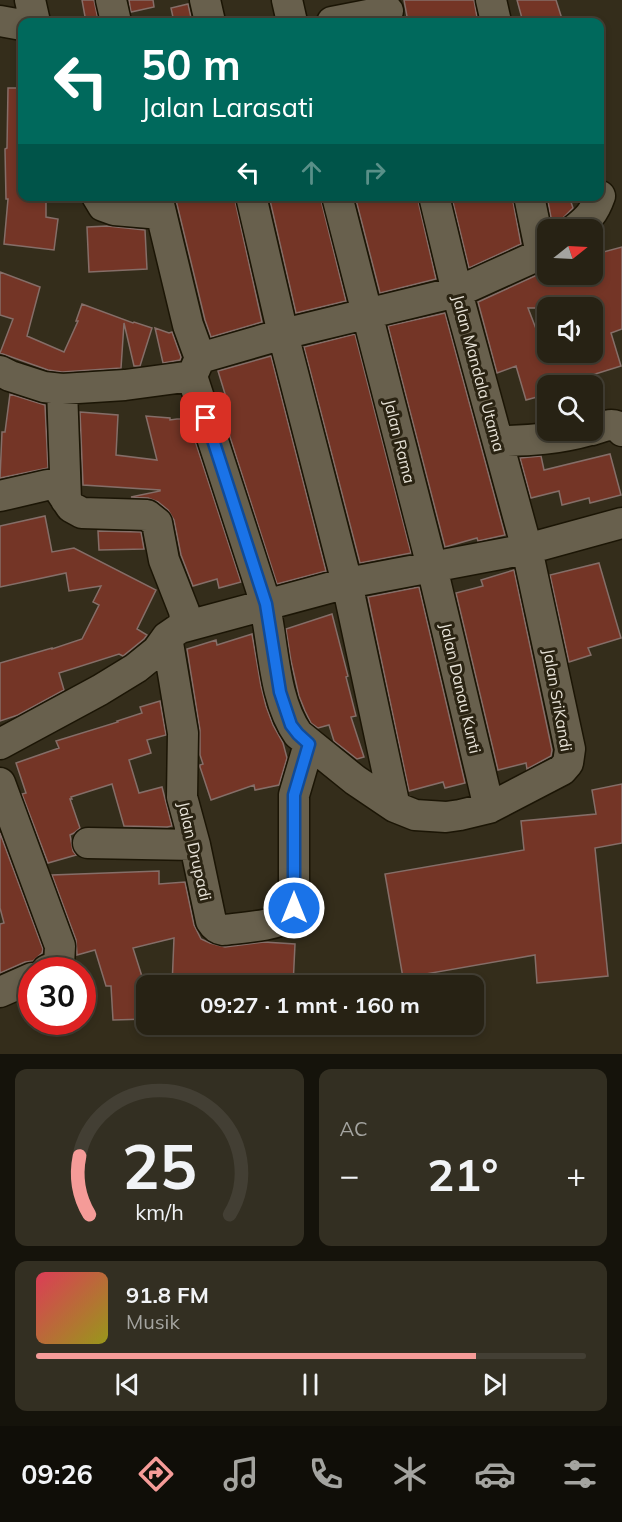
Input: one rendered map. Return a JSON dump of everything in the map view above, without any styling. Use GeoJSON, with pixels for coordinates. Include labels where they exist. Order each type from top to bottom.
{"type":"FeatureCollection","features":[{"type":"Feature","properties":{"kind":"street"},"geometry":{"type":"LineString","coordinates":[[30,0],[34,18]]}},
{"type":"Feature","properties":{"kind":"street"},"geometry":{"type":"LineString","coordinates":[[111,0],[115,18]]}},
{"type":"Feature","properties":{"kind":"street"},"geometry":{"type":"LineString","coordinates":[[205,0],[209,18]]}},
{"type":"Feature","properties":{"kind":"street"},"geometry":{"type":"LineString","coordinates":[[287,0],[291,18]]}},
{"type":"Feature","properties":{"kind":"street"},"geometry":{"type":"LineString","coordinates":[[492,0],[495,18]]}},
{"type":"Feature","properties":{"kind":"street"},"geometry":{"type":"LineString","coordinates":[[353,18],[389,11]]}},
{"type":"Feature","properties":{"kind":"street"},"geometry":{"type":"LineString","coordinates":[[0,21],[18,24]]}},
{"type":"Feature","properties":{"kind":"street"},"geometry":{"type":"LineString","coordinates":[[100,201],[103,206],[114,210],[159,205]]}},
{"type":"Feature","properties":{"kind":"street"},"geometry":{"type":"LineString","coordinates":[[252,201],[346,583],[395,807]]}},
{"type":"Feature","properties":{"kind":"street","name":"Jalan Rama"},"geometry":{"type":"LineString","coordinates":[[338,201],[432,567]]}},
{"type":"Feature","properties":{"kind":"street","name":"Jalan Mandala Utama"},"geometry":{"type":"LineString","coordinates":[[435,201],[457,292],[527,549]]}},
{"type":"Feature","properties":{"kind":"street"},"geometry":{"type":"LineString","coordinates":[[531,201],[537,224]]}},
{"type":"Feature","properties":{"kind":"street"},"geometry":{"type":"LineString","coordinates":[[588,219],[598,201]]}},
{"type":"Feature","properties":{"kind":"street","name":"Jalan SriKandi"},"geometry":{"type":"LineString","coordinates":[[159,205],[196,367],[266,604],[280,692],[291,725],[298,734],[355,780],[395,807],[415,815],[446,817],[489,808],[562,770],[569,758],[570,749],[527,549]]}},
{"type":"Feature","properties":{"kind":"street"},"geometry":{"type":"LineString","coordinates":[[0,371],[44,387],[62,389],[125,385],[196,367],[283,334],[457,292],[537,254]]}},
{"type":"Feature","properties":{"kind":"street"},"geometry":{"type":"LineString","coordinates":[[62,389],[66,500]]}},
{"type":"Feature","properties":{"kind":"street"},"geometry":{"type":"LineString","coordinates":[[603,427],[613,424],[622,431]]}},
{"type":"Feature","properties":{"kind":"street"},"geometry":{"type":"LineString","coordinates":[[498,441],[537,441]]}},
{"type":"Feature","properties":{"kind":"street","name":"Jalan Drupadi"},"geometry":{"type":"LineString","coordinates":[[0,496],[53,485],[59,489],[71,507],[82,513],[147,515],[157,523],[164,560],[184,610],[177,631],[183,733],[182,797],[214,926],[223,930],[277,922],[287,918],[292,912],[294,908],[294,795],[309,744]]}},
{"type":"Feature","properties":{"kind":"street"},"geometry":{"type":"LineString","coordinates":[[0,744],[136,668],[177,631],[346,583],[527,549],[622,523]]}},
{"type":"Feature","properties":{"kind":"street","name":"Jalan Danau Kunti"},"geometry":{"type":"LineString","coordinates":[[432,567],[489,808]]}},
{"type":"Feature","properties":{"kind":"street"},"geometry":{"type":"LineString","coordinates":[[0,783],[60,946],[59,957]]}},
{"type":"Feature","properties":{"kind":"street"},"geometry":{"type":"LineString","coordinates":[[88,843],[195,845]]}},
{"type":"Feature","properties":{"kind":"street"},"geometry":{"type":"LineString","coordinates":[[0,992],[18,984]]}},
{"type":"Feature","properties":{"kind":"building"},"geometry":{"type":"Polygon","coordinates":[[[82,0],[94,0],[98,18],[85,18],[82,0]]]}},
{"type":"Feature","properties":{"kind":"building"},"geometry":{"type":"Polygon","coordinates":[[[129,0],[153,0],[154,7],[131,12],[129,0]]]}},
{"type":"Feature","properties":{"kind":"building"},"geometry":{"type":"Polygon","coordinates":[[[404,0],[474,0],[477,17],[473,18],[407,18],[404,0]]]}},
{"type":"Feature","properties":{"kind":"building"},"geometry":{"type":"Polygon","coordinates":[[[517,0],[556,0],[562,18],[522,18],[517,0]]]}},
{"type":"Feature","properties":{"kind":"building"},"geometry":{"type":"Polygon","coordinates":[[[188,4],[191,18],[173,18],[171,8],[188,4]]]}},
{"type":"Feature","properties":{"kind":"building"},"geometry":{"type":"Polygon","coordinates":[[[8,88],[18,88],[18,201],[46,201],[46,217],[58,219],[54,250],[4,244],[8,199],[6,199],[5,149],[7,148],[8,88]]]}},
{"type":"Feature","properties":{"kind":"building"},"geometry":{"type":"Polygon","coordinates":[[[176,201],[235,201],[262,322],[211,337],[176,201]]]}},
{"type":"Feature","properties":{"kind":"building"},"geometry":{"type":"Polygon","coordinates":[[[270,201],[321,201],[346,301],[296,313],[270,201]]]}},
{"type":"Feature","properties":{"kind":"building"},"geometry":{"type":"Polygon","coordinates":[[[356,201],[418,201],[436,279],[380,293],[356,201]]]}},
{"type":"Feature","properties":{"kind":"building"},"geometry":{"type":"Polygon","coordinates":[[[453,201],[513,201],[521,244],[469,268],[453,201]]]}},
{"type":"Feature","properties":{"kind":"building"},"geometry":{"type":"Polygon","coordinates":[[[548,201],[571,201],[573,208],[562,219],[551,219],[548,201]]]}},
{"type":"Feature","properties":{"kind":"building"},"geometry":{"type":"Polygon","coordinates":[[[107,226],[145,230],[147,269],[89,272],[87,227],[107,226]]]}},
{"type":"Feature","properties":{"kind":"building"},"geometry":{"type":"Polygon","coordinates":[[[622,247],[622,329],[611,333],[621,366],[592,375],[537,375],[537,397],[526,400],[516,366],[497,373],[478,302],[537,275],[537,285],[603,285],[603,252],[622,247]]]}},
{"type":"Feature","properties":{"kind":"building"},"geometry":{"type":"Polygon","coordinates":[[[0,272],[40,287],[27,336],[64,352],[78,321],[76,321],[82,304],[152,328],[140,366],[134,366],[124,323],[121,368],[62,372],[48,370],[0,353],[13,319],[0,315],[0,272]]]}},
{"type":"Feature","properties":{"kind":"building"},"geometry":{"type":"Polygon","coordinates":[[[445,313],[505,535],[478,541],[477,538],[445,547],[388,326],[445,313]]]}},
{"type":"Feature","properties":{"kind":"building"},"geometry":{"type":"Polygon","coordinates":[[[155,328],[172,332],[180,360],[163,363],[155,328]]]}},
{"type":"Feature","properties":{"kind":"building"},"geometry":{"type":"Polygon","coordinates":[[[355,334],[411,553],[360,563],[304,347],[355,334]]]}},
{"type":"Feature","properties":{"kind":"building"},"geometry":{"type":"Polygon","coordinates":[[[271,356],[326,571],[277,584],[221,409],[229,407],[218,371],[271,356]]]}},
{"type":"Feature","properties":{"kind":"building"},"geometry":{"type":"Polygon","coordinates":[[[10,394],[45,405],[48,468],[0,478],[2,432],[5,432],[10,394]]]}},
{"type":"Feature","properties":{"kind":"building"},"geometry":{"type":"Polygon","coordinates":[[[80,412],[118,415],[116,455],[157,460],[146,416],[170,418],[170,420],[188,419],[241,582],[219,588],[217,579],[193,586],[181,555],[174,520],[168,510],[148,498],[131,497],[160,490],[83,485],[80,412]]]}},
{"type":"Feature","properties":{"kind":"building"},"geometry":{"type":"Polygon","coordinates":[[[610,454],[621,495],[590,503],[589,498],[562,505],[559,491],[531,498],[520,458],[541,456],[544,470],[610,454]]]}},
{"type":"Feature","properties":{"kind":"building"},"geometry":{"type":"Polygon","coordinates":[[[45,516],[52,552],[74,548],[156,590],[137,629],[147,635],[123,656],[119,654],[59,673],[64,690],[18,715],[0,721],[0,663],[82,639],[99,605],[93,602],[101,586],[69,591],[66,573],[0,587],[0,526],[45,516]]]}},
{"type":"Feature","properties":{"kind":"building"},"geometry":{"type":"Polygon","coordinates":[[[98,531],[141,532],[144,549],[99,550],[98,531]]]}},
{"type":"Feature","properties":{"kind":"building"},"geometry":{"type":"Polygon","coordinates":[[[599,563],[621,638],[588,648],[591,655],[569,662],[550,575],[599,563]]]}},
{"type":"Feature","properties":{"kind":"building"},"geometry":{"type":"Polygon","coordinates":[[[514,570],[552,750],[551,756],[527,769],[526,763],[498,770],[456,593],[483,586],[481,580],[514,570]]]}},
{"type":"Feature","properties":{"kind":"building"},"geometry":{"type":"Polygon","coordinates":[[[419,587],[465,783],[445,788],[443,782],[409,791],[368,597],[419,587]]]}},
{"type":"Feature","properties":{"kind":"building"},"geometry":{"type":"Polygon","coordinates":[[[332,614],[356,716],[351,717],[364,757],[357,759],[334,741],[329,725],[318,728],[311,723],[299,696],[291,661],[286,629],[332,614]]]}},
{"type":"Feature","properties":{"kind":"building"},"geometry":{"type":"Polygon","coordinates":[[[252,634],[266,706],[283,743],[287,758],[279,785],[255,790],[254,785],[211,800],[200,767],[203,764],[200,755],[200,730],[187,649],[216,640],[217,645],[252,634]]]}},
{"type":"Feature","properties":{"kind":"building"},"geometry":{"type":"Polygon","coordinates":[[[160,701],[166,735],[147,740],[151,753],[129,760],[139,793],[162,787],[172,826],[124,826],[112,784],[71,797],[80,828],[70,835],[76,855],[48,863],[22,794],[26,793],[16,763],[59,748],[56,741],[142,713],[140,707],[160,701]]]}},
{"type":"Feature","properties":{"kind":"building"},"geometry":{"type":"Polygon","coordinates":[[[622,784],[622,843],[595,848],[608,976],[537,983],[535,955],[420,975],[402,975],[385,874],[524,850],[521,821],[596,814],[592,790],[622,784]]]}},
{"type":"Feature","properties":{"kind":"building"},"geometry":{"type":"Polygon","coordinates":[[[0,833],[43,949],[38,957],[18,957],[18,965],[0,973],[0,924],[4,923],[0,908],[0,833]]]}},
{"type":"Feature","properties":{"kind":"building"},"geometry":{"type":"Polygon","coordinates":[[[159,871],[159,884],[185,882],[194,925],[201,939],[225,947],[264,942],[295,944],[294,975],[172,975],[174,938],[133,948],[142,975],[136,975],[136,1019],[113,1020],[111,986],[106,986],[95,950],[77,955],[76,940],[52,875],[159,871]]]}},
{"type":"Feature","properties":{"kind":"route"},"geometry":{"type":"LineString","coordinates":[[206,418],[266,604],[280,692],[291,725],[309,744],[294,795],[294,908]]}}]}
